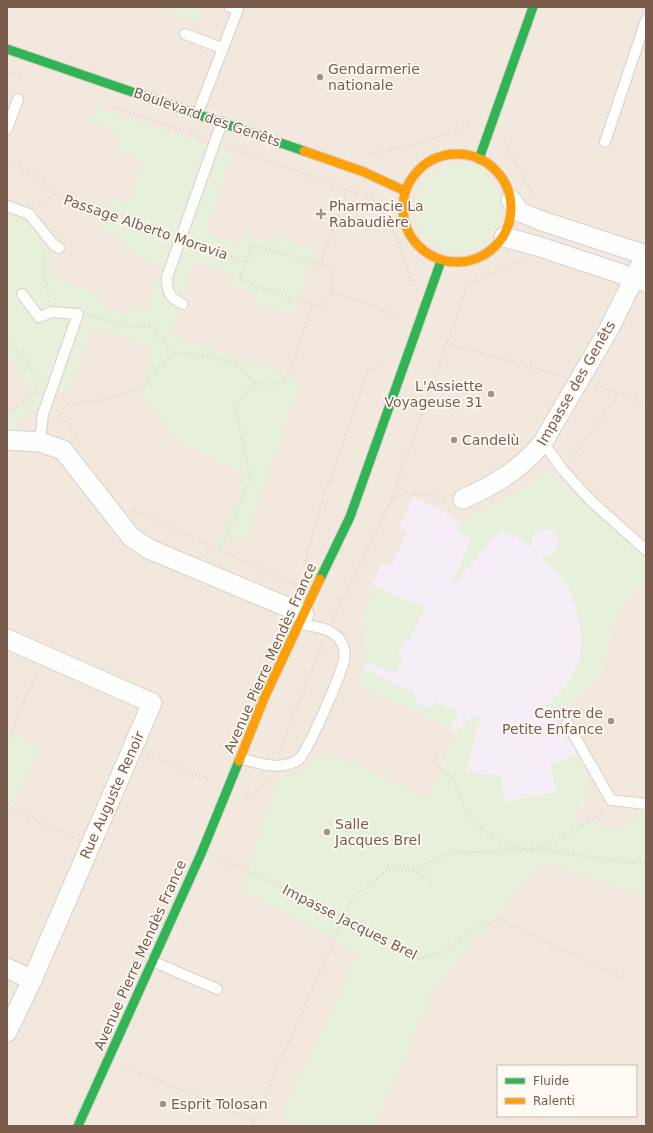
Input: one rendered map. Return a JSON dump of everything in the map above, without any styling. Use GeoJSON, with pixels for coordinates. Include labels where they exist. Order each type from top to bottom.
{"type":"FeatureCollection","features":[{"type":"Feature","properties":{"kind":"street"},"geometry":{"type":"LineString","coordinates":[[479,159],[533,7]]}},
{"type":"Feature","properties":{"kind":"street","name":"Boulevard des Genêts"},"geometry":{"type":"LineString","coordinates":[[7,49],[198,113],[361,171],[405,191]]}},
{"type":"Feature","properties":{"kind":"street"},"geometry":{"type":"LineString","coordinates":[[456,155],[479,159],[490,165],[500,175],[507,187],[511,200],[509,225],[504,237],[492,250],[476,260],[458,263],[441,261],[424,252],[411,238],[404,223],[402,207],[405,191],[417,172],[434,159],[456,155]]}},
{"type":"Feature","properties":{"kind":"street"},"geometry":{"type":"LineString","coordinates":[[511,200],[520,212],[542,221],[646,255]]}},
{"type":"Feature","properties":{"kind":"street"},"geometry":{"type":"LineString","coordinates":[[504,237],[534,245],[640,280]]}},
{"type":"Feature","properties":{"kind":"street","name":"Impasse des Genêts"},"geometry":{"type":"LineString","coordinates":[[463,499],[498,482],[511,473],[528,459],[544,442],[609,329],[640,280],[646,255]]}},
{"type":"Feature","properties":{"kind":"street","name":"Avenue Pierre Mendès France"},"geometry":{"type":"LineString","coordinates":[[78,1126],[201,854],[265,696],[350,517],[441,261]]}},
{"type":"Feature","properties":{"kind":"street"},"geometry":{"type":"LineString","coordinates":[[7,440],[40,442],[63,450],[131,537],[149,549],[302,619]]}},
{"type":"Feature","properties":{"kind":"street","name":"Rue Auguste Renoir"},"geometry":{"type":"LineString","coordinates":[[7,639],[152,703],[32,980],[7,1032]]}},
{"type":"Feature","properties":{"kind":"street"},"geometry":{"type":"LineString","coordinates":[[7,968],[32,980]]}},
{"type":"Feature","properties":{"kind":"lane"},"geometry":{"type":"LineString","coordinates":[[198,113],[238,9],[230,7]]}},
{"type":"Feature","properties":{"kind":"lane"},"geometry":{"type":"LineString","coordinates":[[605,142],[646,20]]}},
{"type":"Feature","properties":{"kind":"lane"},"geometry":{"type":"LineString","coordinates":[[185,34],[222,48]]}},
{"type":"Feature","properties":{"kind":"lane"},"geometry":{"type":"LineString","coordinates":[[7,128],[18,98]]}},
{"type":"Feature","properties":{"kind":"lane"},"geometry":{"type":"LineString","coordinates":[[183,304],[173,299],[167,290],[167,277],[222,122]]}},
{"type":"Feature","properties":{"kind":"lane"},"geometry":{"type":"LineString","coordinates":[[7,206],[29,214],[46,237],[59,248]]}},
{"type":"Feature","properties":{"kind":"lane"},"geometry":{"type":"LineString","coordinates":[[22,294],[39,317],[52,312],[78,314],[43,414],[40,442]]}},
{"type":"Feature","properties":{"kind":"lane"},"geometry":{"type":"LineString","coordinates":[[544,442],[558,464],[590,500],[646,550]]}},
{"type":"Feature","properties":{"kind":"lane"},"geometry":{"type":"LineString","coordinates":[[240,758],[274,766],[286,764],[299,759],[333,691],[344,661],[345,650],[338,638],[328,630],[302,619]]}},
{"type":"Feature","properties":{"kind":"lane"},"geometry":{"type":"LineString","coordinates":[[567,723],[611,800],[646,804]]}},
{"type":"Feature","properties":{"kind":"lane"},"geometry":{"type":"LineString","coordinates":[[152,961],[217,989]]}},
{"type":"Feature","properties":{"kind":"path"},"geometry":{"type":"LineString","coordinates":[[7,72],[22,76]]}},
{"type":"Feature","properties":{"kind":"path","name":"Boulevard des Genêts"},"geometry":{"type":"LineString","coordinates":[[111,106],[356,193]]}},
{"type":"Feature","properties":{"kind":"path"},"geometry":{"type":"LineString","coordinates":[[320,265],[348,189],[361,171],[371,153],[418,144],[470,125],[472,121]]}},
{"type":"Feature","properties":{"kind":"path"},"geometry":{"type":"LineString","coordinates":[[505,135],[505,142],[544,212],[542,221]]}},
{"type":"Feature","properties":{"kind":"path"},"geometry":{"type":"LineString","coordinates":[[7,163],[44,181],[53,194]]}},
{"type":"Feature","properties":{"kind":"path"},"geometry":{"type":"LineString","coordinates":[[361,171],[356,193],[372,200],[382,209],[408,268],[413,285]]}},
{"type":"Feature","properties":{"kind":"path","name":"Passage Alberto Moravia"},"geometry":{"type":"LineString","coordinates":[[29,214],[53,194],[246,262]]}},
{"type":"Feature","properties":{"kind":"path"},"geometry":{"type":"LineString","coordinates":[[46,237],[42,266],[52,312]]}},
{"type":"Feature","properties":{"kind":"path","name":"Passage Alberto Moravia"},"geometry":{"type":"LineString","coordinates":[[312,306],[239,279],[253,245],[331,268],[333,291]]}},
{"type":"Feature","properties":{"kind":"path"},"geometry":{"type":"LineString","coordinates":[[242,800],[268,782],[328,630],[392,498],[466,289],[472,282],[530,257],[534,245]]}},
{"type":"Feature","properties":{"kind":"path"},"geometry":{"type":"LineString","coordinates":[[83,444],[60,412],[67,404],[105,400],[140,389],[144,387],[154,372],[173,353],[184,352],[206,356],[238,365],[254,383],[275,385],[281,382],[288,375],[312,306],[321,307],[333,291],[403,318],[405,312]]}},
{"type":"Feature","properties":{"kind":"path"},"geometry":{"type":"LineString","coordinates":[[78,314],[132,327],[152,326],[173,353]]}},
{"type":"Feature","properties":{"kind":"path"},"geometry":{"type":"LineString","coordinates":[[7,337],[43,386],[7,413]]}},
{"type":"Feature","properties":{"kind":"path"},"geometry":{"type":"LineString","coordinates":[[446,343],[578,382]]}},
{"type":"Feature","properties":{"kind":"path","name":"Avenue Pierre Mendès France"},"geometry":{"type":"LineString","coordinates":[[302,572],[321,506],[368,372],[386,364]]}},
{"type":"Feature","properties":{"kind":"path"},"geometry":{"type":"LineString","coordinates":[[130,507],[141,515],[220,551],[250,479],[235,405],[254,383]]}},
{"type":"Feature","properties":{"kind":"path"},"geometry":{"type":"LineString","coordinates":[[597,386],[646,403]]}},
{"type":"Feature","properties":{"kind":"path"},"geometry":{"type":"LineString","coordinates":[[558,464],[566,461],[575,454],[618,393]]}},
{"type":"Feature","properties":{"kind":"path"},"geometry":{"type":"LineString","coordinates":[[392,498],[407,492],[463,499]]}},
{"type":"Feature","properties":{"kind":"path","name":"Avenue Pierre Mendès France"},"geometry":{"type":"LineString","coordinates":[[220,551],[298,586],[300,579]]}},
{"type":"Feature","properties":{"kind":"path"},"geometry":{"type":"LineString","coordinates":[[7,740],[45,656]]}},
{"type":"Feature","properties":{"kind":"path"},"geometry":{"type":"LineString","coordinates":[[132,747],[228,788]]}},
{"type":"Feature","properties":{"kind":"path"},"geometry":{"type":"LineString","coordinates":[[434,752],[439,769],[452,777],[466,813],[482,829],[499,840],[528,850],[567,835],[600,815],[611,800]]}},
{"type":"Feature","properties":{"kind":"path"},"geometry":{"type":"LineString","coordinates":[[7,806],[90,845]]}},
{"type":"Feature","properties":{"kind":"path"},"geometry":{"type":"LineString","coordinates":[[252,1126],[352,899],[388,869],[413,870],[446,854],[472,851],[539,849],[624,862],[646,862]]}},
{"type":"Feature","properties":{"kind":"path","name":"Impasse Jacques Brel"},"geometry":{"type":"LineString","coordinates":[[201,854],[215,861],[236,866],[344,916],[419,960],[442,953],[474,930],[500,919],[624,979]]}},
{"type":"Feature","properties":{"kind":"path"},"geometry":{"type":"LineString","coordinates":[[413,870],[433,883]]}},
{"type":"Feature","properties":{"kind":"path"},"geometry":{"type":"LineString","coordinates":[[125,1067],[254,1121]]}},
{"type":"Feature","properties":{"kind":"shaded area"},"geometry":{"type":"Polygon","coordinates":[[[7,7],[646,7],[646,1126],[7,1126],[7,7]]]}},
{"type":"Feature","properties":{"kind":"shaded area"},"geometry":{"type":"Polygon","coordinates":[[[547,469],[646,561],[646,579],[617,612],[601,674],[556,720],[585,765],[587,781],[583,806],[555,836],[442,767],[459,733],[362,687],[360,676],[367,661],[362,616],[375,589],[373,585],[381,563],[391,567],[407,532],[399,528],[413,497],[444,511],[452,519],[460,522],[469,521],[480,511],[525,488],[547,469]]]}},
{"type":"Feature","properties":{"kind":"green space"},"geometry":{"type":"Polygon","coordinates":[[[156,7],[202,7],[198,21],[156,7]]]}},
{"type":"Feature","properties":{"kind":"green space"},"geometry":{"type":"Polygon","coordinates":[[[96,107],[233,153],[205,232],[241,245],[246,234],[275,244],[279,237],[315,249],[292,315],[256,302],[258,295],[228,284],[231,273],[195,261],[170,335],[301,380],[244,542],[229,535],[222,552],[214,549],[239,496],[243,474],[179,442],[140,391],[154,348],[96,327],[91,329],[69,392],[32,390],[7,354],[7,212],[26,219],[51,255],[49,276],[100,294],[98,305],[128,316],[132,306],[146,310],[162,266],[123,250],[126,240],[98,229],[110,197],[128,203],[143,160],[116,149],[122,134],[89,122],[96,107]]]}},
{"type":"Feature","properties":{"kind":"green space"},"geometry":{"type":"Polygon","coordinates":[[[458,164],[475,167],[483,171],[495,183],[499,191],[502,208],[499,225],[495,233],[483,245],[475,249],[458,252],[441,249],[433,245],[421,233],[417,225],[414,208],[417,191],[421,183],[433,171],[441,167],[458,164]]]}},
{"type":"Feature","properties":{"kind":"green space"},"geometry":{"type":"Polygon","coordinates":[[[40,391],[45,403],[40,417],[34,409],[15,423],[20,432],[7,439],[7,415],[40,391]]]}},
{"type":"Feature","properties":{"kind":"green space"},"geometry":{"type":"Polygon","coordinates":[[[547,469],[646,561],[646,579],[617,612],[601,674],[556,720],[546,705],[557,696],[572,676],[577,665],[581,641],[580,628],[574,601],[568,588],[564,580],[540,556],[548,556],[556,552],[559,541],[555,533],[548,529],[540,530],[533,535],[531,548],[516,535],[513,538],[502,529],[450,589],[471,539],[457,530],[460,522],[469,521],[480,511],[525,488],[547,469]]]}},
{"type":"Feature","properties":{"kind":"green space"},"geometry":{"type":"Polygon","coordinates":[[[373,585],[425,608],[409,640],[405,638],[398,655],[403,658],[395,674],[367,662],[362,616],[375,589],[373,585]]]}},
{"type":"Feature","properties":{"kind":"green space"},"geometry":{"type":"Polygon","coordinates":[[[363,669],[414,692],[416,702],[422,707],[429,707],[436,702],[460,712],[449,728],[362,687],[360,676],[363,669]]]}},
{"type":"Feature","properties":{"kind":"green space"},"geometry":{"type":"Polygon","coordinates":[[[472,716],[480,718],[466,772],[494,775],[500,773],[505,802],[556,792],[550,764],[556,763],[577,753],[586,772],[587,788],[574,823],[593,821],[608,830],[618,829],[632,822],[646,808],[646,896],[543,861],[431,993],[376,1126],[302,1126],[281,1116],[359,953],[241,889],[278,776],[294,775],[321,756],[333,755],[429,798],[459,733],[457,731],[472,716]]]}},
{"type":"Feature","properties":{"kind":"green space"},"geometry":{"type":"Polygon","coordinates":[[[7,731],[39,746],[10,813],[7,812],[7,731]]]}},
{"type":"Feature","properties":{"kind":"green space"},"geometry":{"type":"Polygon","coordinates":[[[7,975],[13,978],[20,985],[7,1014],[7,975]]]}},
{"type":"Feature","properties":{"kind":"traffic: fast"},"geometry":{"type":"LineString","coordinates":[[479,159],[533,7]]}},
{"type":"Feature","properties":{"kind":"traffic: fast"},"geometry":{"type":"LineString","coordinates":[[7,49],[304,151]]}},
{"type":"Feature","properties":{"kind":"traffic: fast"},"geometry":{"type":"LineString","coordinates":[[320,579],[350,517],[441,261]]}},
{"type":"Feature","properties":{"kind":"traffic: fast"},"geometry":{"type":"LineString","coordinates":[[78,1126],[201,854],[239,761]]}},
{"type":"Feature","properties":{"kind":"traffic: slow"},"geometry":{"type":"LineString","coordinates":[[304,151],[364,172],[405,191]]}},
{"type":"Feature","properties":{"kind":"traffic: slow"},"geometry":{"type":"LineString","coordinates":[[457,154],[478,158],[495,170],[507,187],[511,208],[507,229],[495,246],[478,258],[457,262],[436,258],[419,246],[407,229],[403,208],[407,187],[419,170],[436,158],[457,154]]}},
{"type":"Feature","properties":{"kind":"traffic: slow"},"geometry":{"type":"LineString","coordinates":[[239,761],[265,696],[320,579]]}},
{"type":"Feature","properties":{"kind":"place","name":"Gendarmerie nationale"},"geometry":{"type":"Point","coordinates":[320,77]}},
{"type":"Feature","properties":{"kind":"place","name":"Pharmacie La Rabaudière"},"geometry":{"type":"Point","coordinates":[321,214]}},
{"type":"Feature","properties":{"kind":"place","name":"L'Assiette Voyageuse 31"},"geometry":{"type":"Point","coordinates":[491,394]}},
{"type":"Feature","properties":{"kind":"place","name":"Candelù"},"geometry":{"type":"Point","coordinates":[454,440]}},
{"type":"Feature","properties":{"kind":"place","name":"Centre de Petite Enfance"},"geometry":{"type":"Point","coordinates":[611,721]}},
{"type":"Feature","properties":{"kind":"place","name":"Salle Jacques Brel"},"geometry":{"type":"Point","coordinates":[327,832]}},
{"type":"Feature","properties":{"kind":"place","name":"Esprit Tolosan"},"geometry":{"type":"Point","coordinates":[163,1104]}}]}
